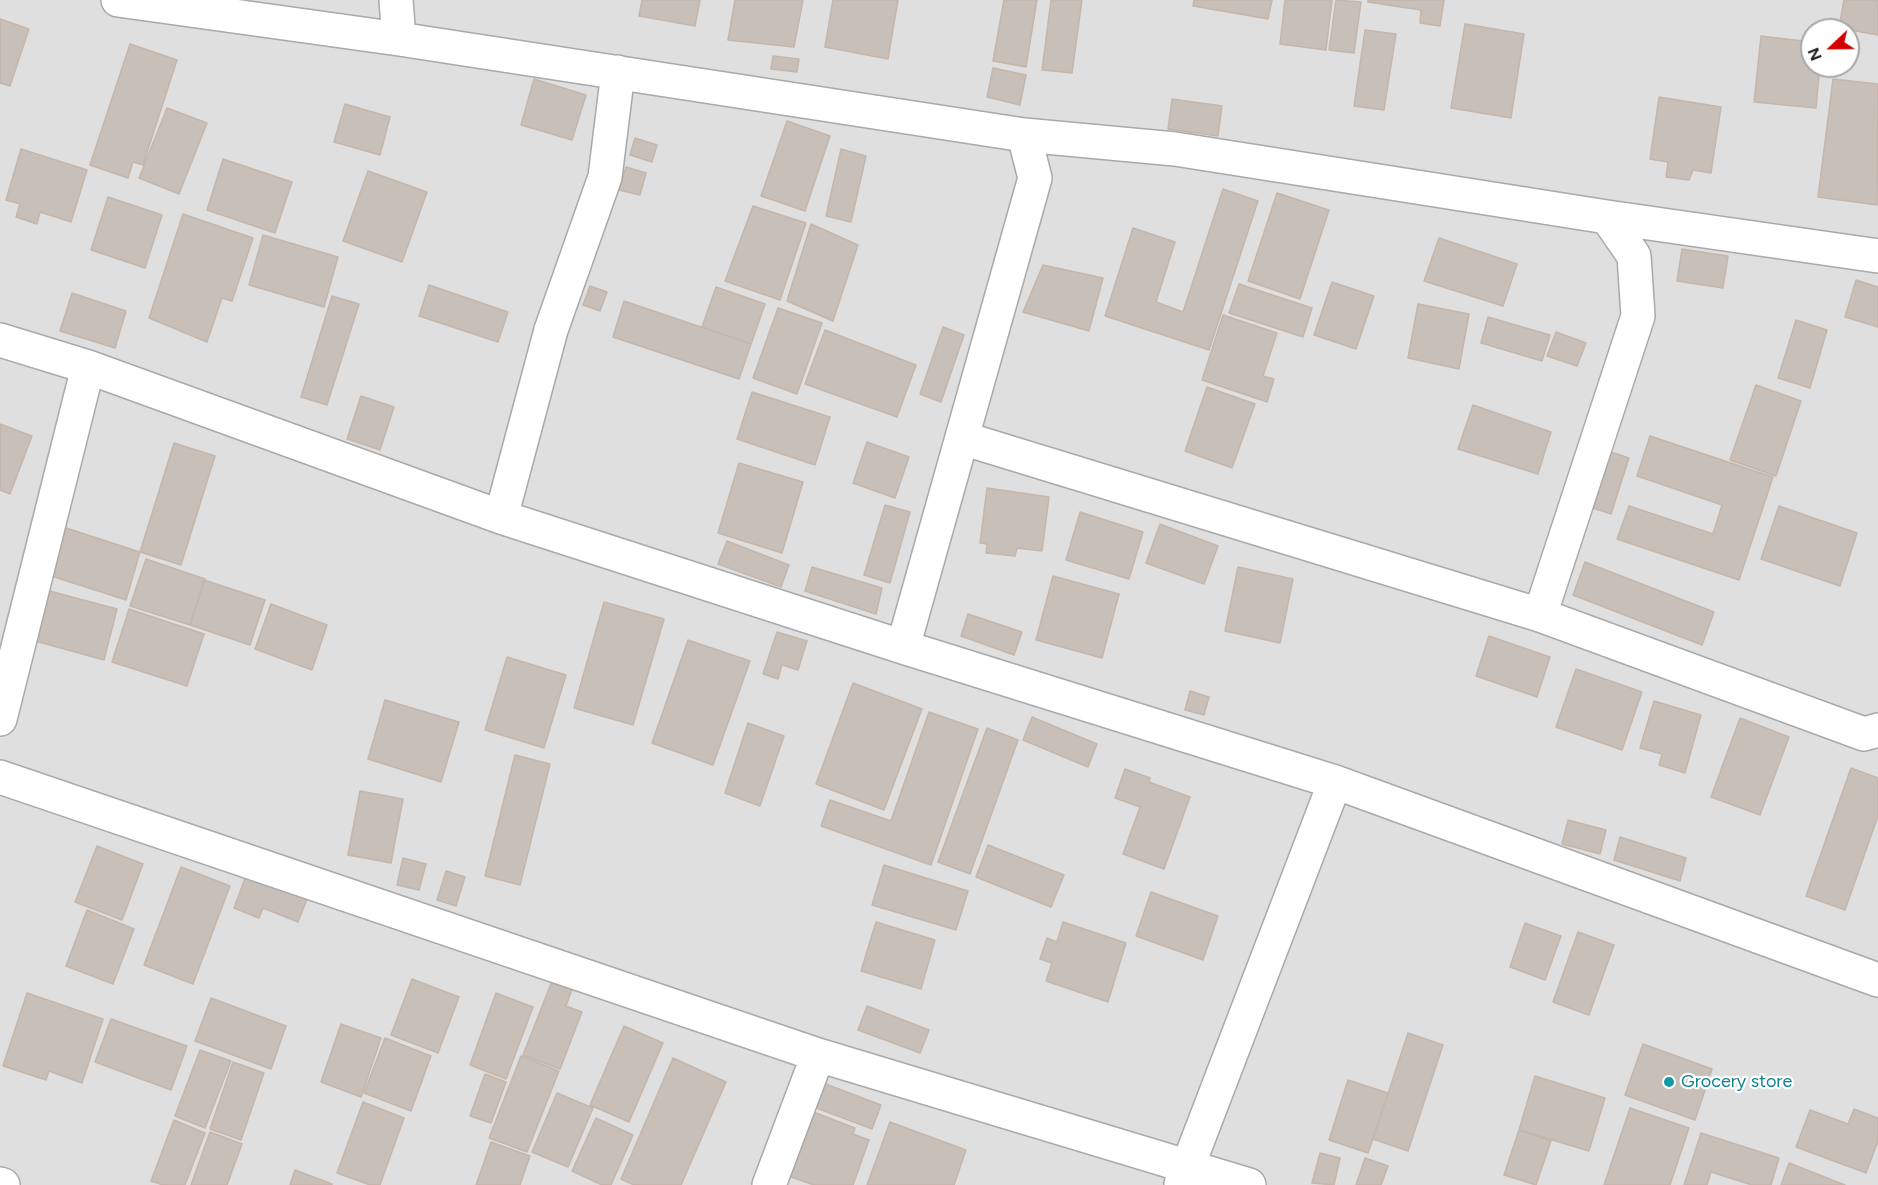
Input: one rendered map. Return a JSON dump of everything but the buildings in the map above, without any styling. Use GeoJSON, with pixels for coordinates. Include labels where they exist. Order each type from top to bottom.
{"type":"FeatureCollection","features":[{"type":"Feature","properties":{"kind":"street"},"geometry":{"type":"LineString","coordinates":[[118,0],[399,39],[1024,135],[1175,149],[1607,217],[1878,256]]}},
{"type":"Feature","properties":{"kind":"street"},"geometry":{"type":"LineString","coordinates":[[396,0],[399,39]]}},
{"type":"Feature","properties":{"kind":"street"},"geometry":{"type":"LineString","coordinates":[[501,517],[551,330],[605,177],[618,72]]}},
{"type":"Feature","properties":{"kind":"street"},"geometry":{"type":"LineString","coordinates":[[903,648],[1035,178],[1024,135]]}},
{"type":"Feature","properties":{"kind":"street"},"geometry":{"type":"LineString","coordinates":[[1540,615],[1638,316],[1634,256],[1607,217]]}},
{"type":"Feature","properties":{"kind":"street"},"geometry":{"type":"LineString","coordinates":[[0,340],[88,367],[501,517],[903,648],[1335,782],[1878,980]]}},
{"type":"Feature","properties":{"kind":"street"},"geometry":{"type":"LineString","coordinates":[[0,719],[88,367]]}},
{"type":"Feature","properties":{"kind":"street"},"geometry":{"type":"LineString","coordinates":[[962,438],[1540,615],[1864,734],[1878,730]]}},
{"type":"Feature","properties":{"kind":"street"},"geometry":{"type":"LineString","coordinates":[[0,777],[818,1055],[1184,1175],[1249,1185]]}},
{"type":"Feature","properties":{"kind":"street"},"geometry":{"type":"LineString","coordinates":[[1184,1175],[1335,782]]}},
{"type":"Feature","properties":{"kind":"street"},"geometry":{"type":"LineString","coordinates":[[769,1185],[818,1055]]}},
{"type":"Feature","properties":{"kind":"shaded area"},"geometry":{"type":"Polygon","coordinates":[[[0,0],[1878,0],[1878,1185],[0,1185],[0,0]]]}},
{"type":"Feature","properties":{"kind":"place","name":"Grocery store"},"geometry":{"type":"Point","coordinates":[1669,1082]}}]}
